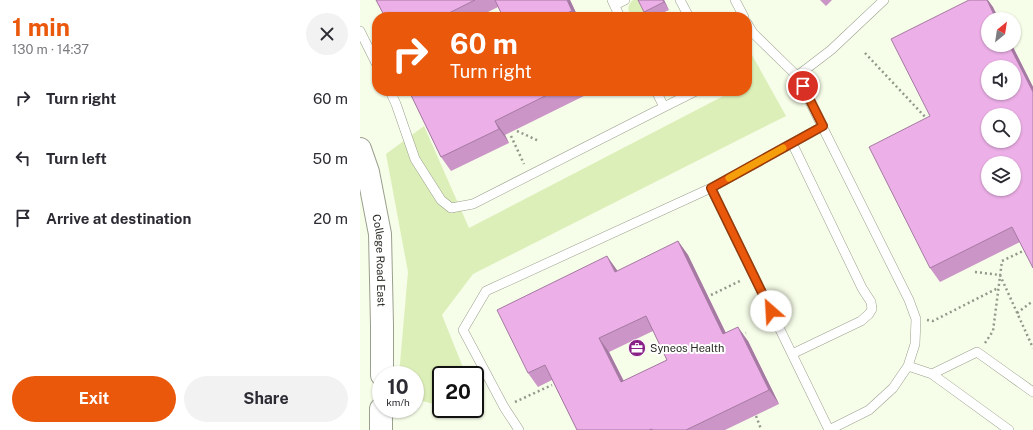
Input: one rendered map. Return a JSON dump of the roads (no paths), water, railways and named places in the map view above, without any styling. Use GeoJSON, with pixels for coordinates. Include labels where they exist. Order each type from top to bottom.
{"type":"FeatureCollection","features":[{"type":"Feature","properties":{"kind":"street","name":"College Road East"},"geometry":{"type":"LineString","coordinates":[[360,149],[368,172],[380,234],[382,366]]}},
{"type":"Feature","properties":{"kind":"street"},"geometry":{"type":"LineString","coordinates":[[381,418],[381,430]]}},
{"type":"Feature","properties":{"kind":"lane"},"geometry":{"type":"LineString","coordinates":[[618,12],[613,3],[625,0]]}},
{"type":"Feature","properties":{"kind":"lane"},"geometry":{"type":"LineString","coordinates":[[680,0],[686,12]]}},
{"type":"Feature","properties":{"kind":"lane"},"geometry":{"type":"LineString","coordinates":[[735,0],[741,12]]}},
{"type":"Feature","properties":{"kind":"lane"},"geometry":{"type":"LineString","coordinates":[[798,76],[831,50],[884,0]]}},
{"type":"Feature","properties":{"kind":"lane"},"geometry":{"type":"LineString","coordinates":[[360,31],[372,56]]}},
{"type":"Feature","properties":{"kind":"lane"},"geometry":{"type":"LineString","coordinates":[[711,188],[829,430],[868,410],[893,388],[908,366],[915,344],[916,319],[910,300],[798,76],[752,33]]}},
{"type":"Feature","properties":{"kind":"lane"},"geometry":{"type":"LineString","coordinates":[[392,96],[415,159],[441,200],[451,208],[473,204],[686,96]]}},
{"type":"Feature","properties":{"kind":"lane"},"geometry":{"type":"LineString","coordinates":[[658,96],[664,107]]}},
{"type":"Feature","properties":{"kind":"lane"},"geometry":{"type":"LineString","coordinates":[[518,430],[463,330],[486,291],[711,188],[823,126]]}},
{"type":"Feature","properties":{"kind":"lane"},"geometry":{"type":"LineString","coordinates":[[792,143],[862,288],[871,302],[872,309],[861,321],[792,354]]}},
{"type":"Feature","properties":{"kind":"lane"},"geometry":{"type":"LineString","coordinates":[[932,374],[977,352],[1033,392]]}},
{"type":"Feature","properties":{"kind":"lane"},"geometry":{"type":"LineString","coordinates":[[908,366],[932,374],[1009,430]]}},
{"type":"Feature","properties":{"kind":"place","name":"Syneos Health"},"geometry":{"type":"Point","coordinates":[637,348]}}]}
